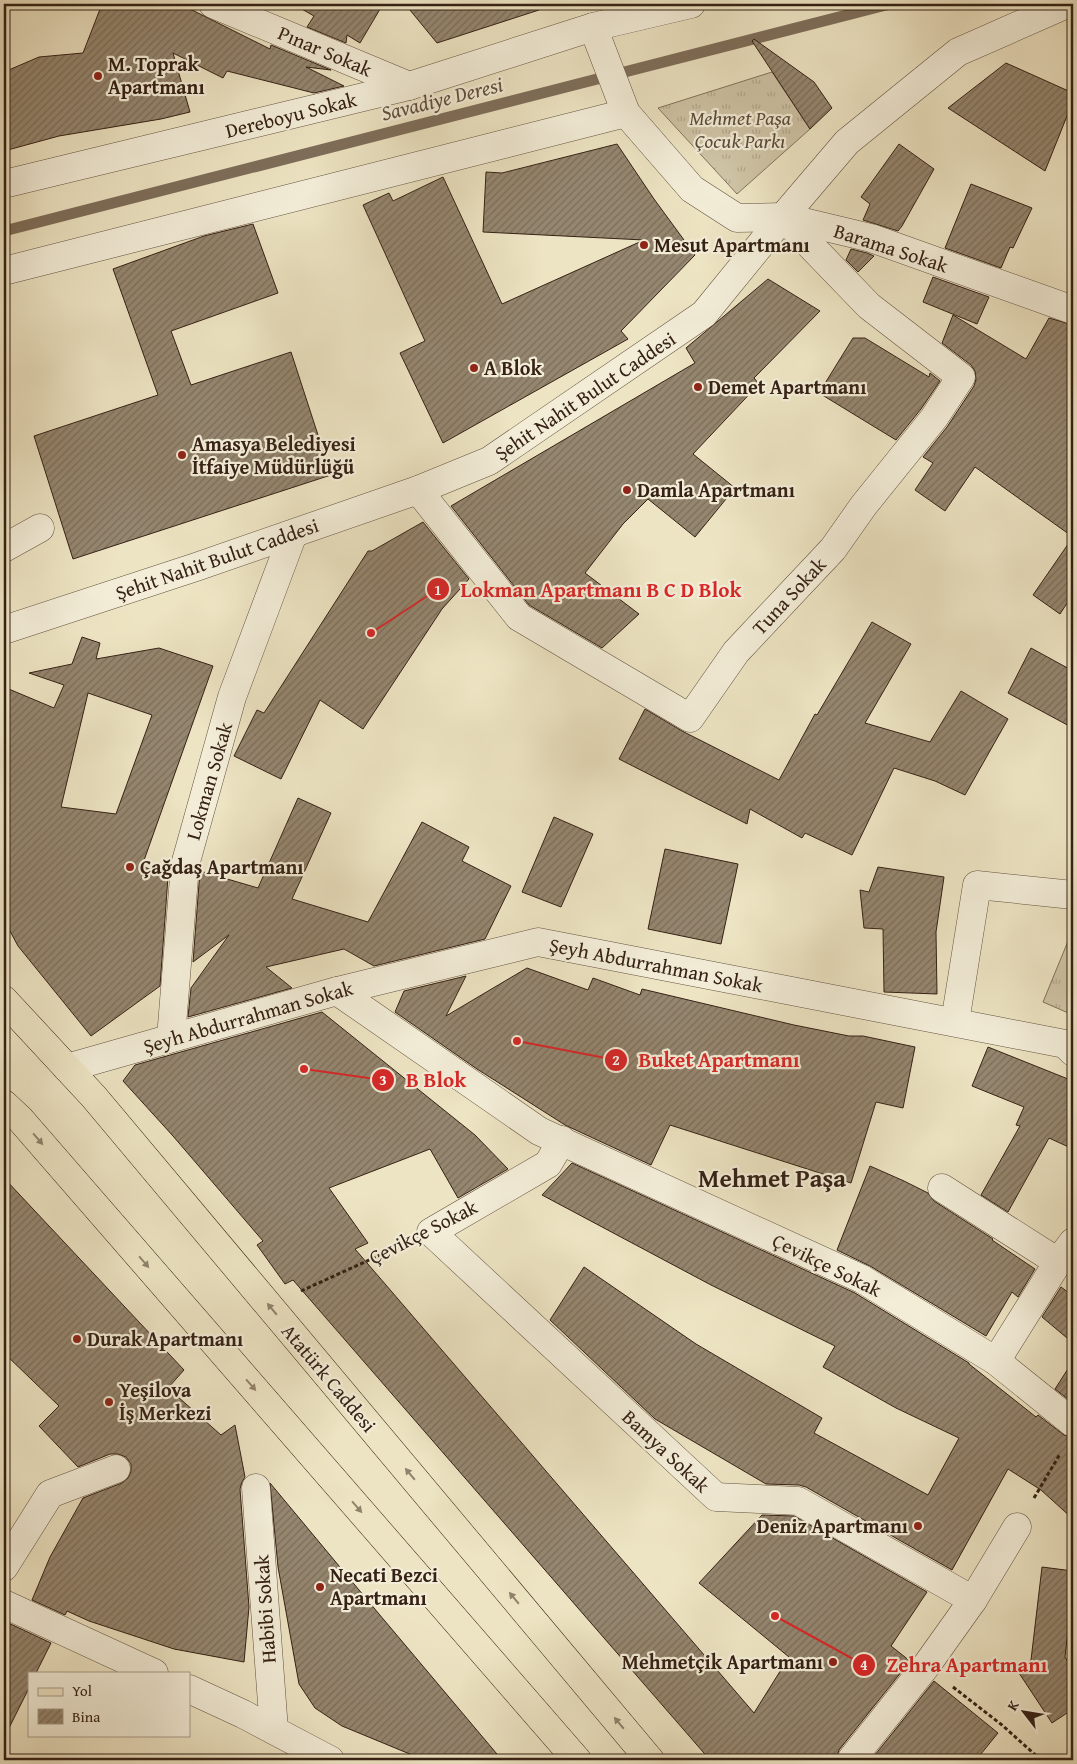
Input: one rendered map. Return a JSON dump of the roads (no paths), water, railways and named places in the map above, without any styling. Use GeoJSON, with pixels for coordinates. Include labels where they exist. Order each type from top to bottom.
{"type":"FeatureCollection","features":[{"type":"Feature","properties":{"kind":"main road","name":"Atatürk Caddesi"},"geometry":{"type":"LineString","coordinates":[[4,1000],[94,1097],[650,1760]]}},
{"type":"Feature","properties":{"kind":"main road"},"geometry":{"type":"LineString","coordinates":[[4,1104],[20,1119],[577,1760]]}},
{"type":"Feature","properties":{"kind":"street","name":"Pınar Sokak"},"geometry":{"type":"LineString","coordinates":[[213,4],[410,86]]}},
{"type":"Feature","properties":{"kind":"street","name":"Dereboyu Sokak"},"geometry":{"type":"LineString","coordinates":[[4,184],[410,86],[596,35],[650,8],[691,4]]}},
{"type":"Feature","properties":{"kind":"street","name":"Şehit Nahit Bulut Caddesi"},"geometry":{"type":"LineString","coordinates":[[4,630],[292,534],[418,490],[489,461],[704,314],[783,217],[848,142],[958,52],[1066,4]]}},
{"type":"Feature","properties":{"kind":"street","name":"Barama Sokak"},"geometry":{"type":"LineString","coordinates":[[596,35],[626,113],[692,189],[737,218],[783,217],[871,238],[1067,310],[1073,310]]}},
{"type":"Feature","properties":{"kind":"street"},"geometry":{"type":"LineString","coordinates":[[4,271],[626,113]]}},
{"type":"Feature","properties":{"kind":"street","name":"Tuna Sokak"},"geometry":{"type":"LineString","coordinates":[[418,490],[519,617],[690,718],[736,652],[833,549],[864,505],[934,418],[961,377],[869,306],[783,217]]}},
{"type":"Feature","properties":{"kind":"street"},"geometry":{"type":"LineString","coordinates":[[4,548],[40,528]]}},
{"type":"Feature","properties":{"kind":"street","name":"Lokman Sokak"},"geometry":{"type":"LineString","coordinates":[[171,1038],[185,866],[232,697],[292,534]]}},
{"type":"Feature","properties":{"kind":"street"},"geometry":{"type":"LineString","coordinates":[[943,1020],[977,884],[1073,895]]}},
{"type":"Feature","properties":{"kind":"street","name":"Şeyh Abdurrahman Sokak"},"geometry":{"type":"LineString","coordinates":[[67,1068],[337,991],[538,942],[1065,1044],[1073,1052]]}},
{"type":"Feature","properties":{"kind":"street","name":"Çevikçe Sokak"},"geometry":{"type":"LineString","coordinates":[[337,991],[539,1131],[862,1279],[996,1361],[1073,1423]]}},
{"type":"Feature","properties":{"kind":"street","name":"Çevikçe Sokak"},"geometry":{"type":"LineString","coordinates":[[431,1232],[548,1164],[562,1140]]}},
{"type":"Feature","properties":{"kind":"street"},"geometry":{"type":"LineString","coordinates":[[942,1188],[1066,1252],[996,1361]]}},
{"type":"Feature","properties":{"kind":"street","name":"Bamya Sokak"},"geometry":{"type":"LineString","coordinates":[[431,1232],[716,1497],[798,1501],[973,1600]]}},
{"type":"Feature","properties":{"kind":"street"},"geometry":{"type":"LineString","coordinates":[[4,1567],[50,1494],[116,1469]]}},
{"type":"Feature","properties":{"kind":"street","name":"Habibi Sokak"},"geometry":{"type":"LineString","coordinates":[[256,1488],[274,1730]]}},
{"type":"Feature","properties":{"kind":"street"},"geometry":{"type":"LineString","coordinates":[[851,1760],[926,1666],[973,1600],[1017,1527]]}},
{"type":"Feature","properties":{"kind":"street"},"geometry":{"type":"LineString","coordinates":[[4,1604],[152,1672]]}},
{"type":"Feature","properties":{"kind":"street"},"geometry":{"type":"LineString","coordinates":[[190,1689],[243,1714],[330,1760]]}},
{"type":"Feature","properties":{"kind":"waterway","name":"Savadiye Deresi"},"geometry":{"type":"LineString","coordinates":[[4,231],[890,4]]}},
{"type":"Feature","properties":{"kind":"place","name":"M. Toprak Apartmanı"},"geometry":{"type":"Point","coordinates":[98,76]}},
{"type":"Feature","properties":{"kind":"place","name":"Mesut Apartmanı"},"geometry":{"type":"Point","coordinates":[644,245]}},
{"type":"Feature","properties":{"kind":"place","name":"A Blok"},"geometry":{"type":"Point","coordinates":[474,368]}},
{"type":"Feature","properties":{"kind":"place","name":"Demet Apartmanı"},"geometry":{"type":"Point","coordinates":[698,387]}},
{"type":"Feature","properties":{"kind":"place","name":"Amasya Belediyesi İtfaiye Müdürlüğü"},"geometry":{"type":"Point","coordinates":[182,455]}},
{"type":"Feature","properties":{"kind":"place","name":"Damla Apartmanı"},"geometry":{"type":"Point","coordinates":[627,490]}},
{"type":"Feature","properties":{"kind":"place","name":"Lokman Apartmanı B C D Blok"},"geometry":{"type":"Point","coordinates":[371,633]}},
{"type":"Feature","properties":{"kind":"place","name":"Çağdaş Apartmanı"},"geometry":{"type":"Point","coordinates":[130,867]}},
{"type":"Feature","properties":{"kind":"place","name":"Buket Apartmanı"},"geometry":{"type":"Point","coordinates":[517,1041]}},
{"type":"Feature","properties":{"kind":"place","name":"B Blok"},"geometry":{"type":"Point","coordinates":[304,1069]}},
{"type":"Feature","properties":{"kind":"place","name":"Durak Apartmanı"},"geometry":{"type":"Point","coordinates":[77,1339]}},
{"type":"Feature","properties":{"kind":"place","name":"Yeşilova İş Merkezi"},"geometry":{"type":"Point","coordinates":[109,1402]}},
{"type":"Feature","properties":{"kind":"place","name":"Deniz Apartmanı"},"geometry":{"type":"Point","coordinates":[918,1526]}},
{"type":"Feature","properties":{"kind":"place","name":"Necati Bezci Apartmanı"},"geometry":{"type":"Point","coordinates":[320,1587]}},
{"type":"Feature","properties":{"kind":"place","name":"Zehra Apartmanı"},"geometry":{"type":"Point","coordinates":[775,1616]}},
{"type":"Feature","properties":{"kind":"place","name":"Mehmetçik Apartmanı"},"geometry":{"type":"Point","coordinates":[833,1662]}},
{"type":"Feature","properties":{"kind":"district","name":"Mehmet Paşa"},"geometry":{"type":"Point","coordinates":[772,1178]}},
{"type":"Feature","properties":{"kind":"park label","name":"Mehmet Paşa Çocuk Parkı"},"geometry":{"type":"Point","coordinates":[740,130]}}]}
